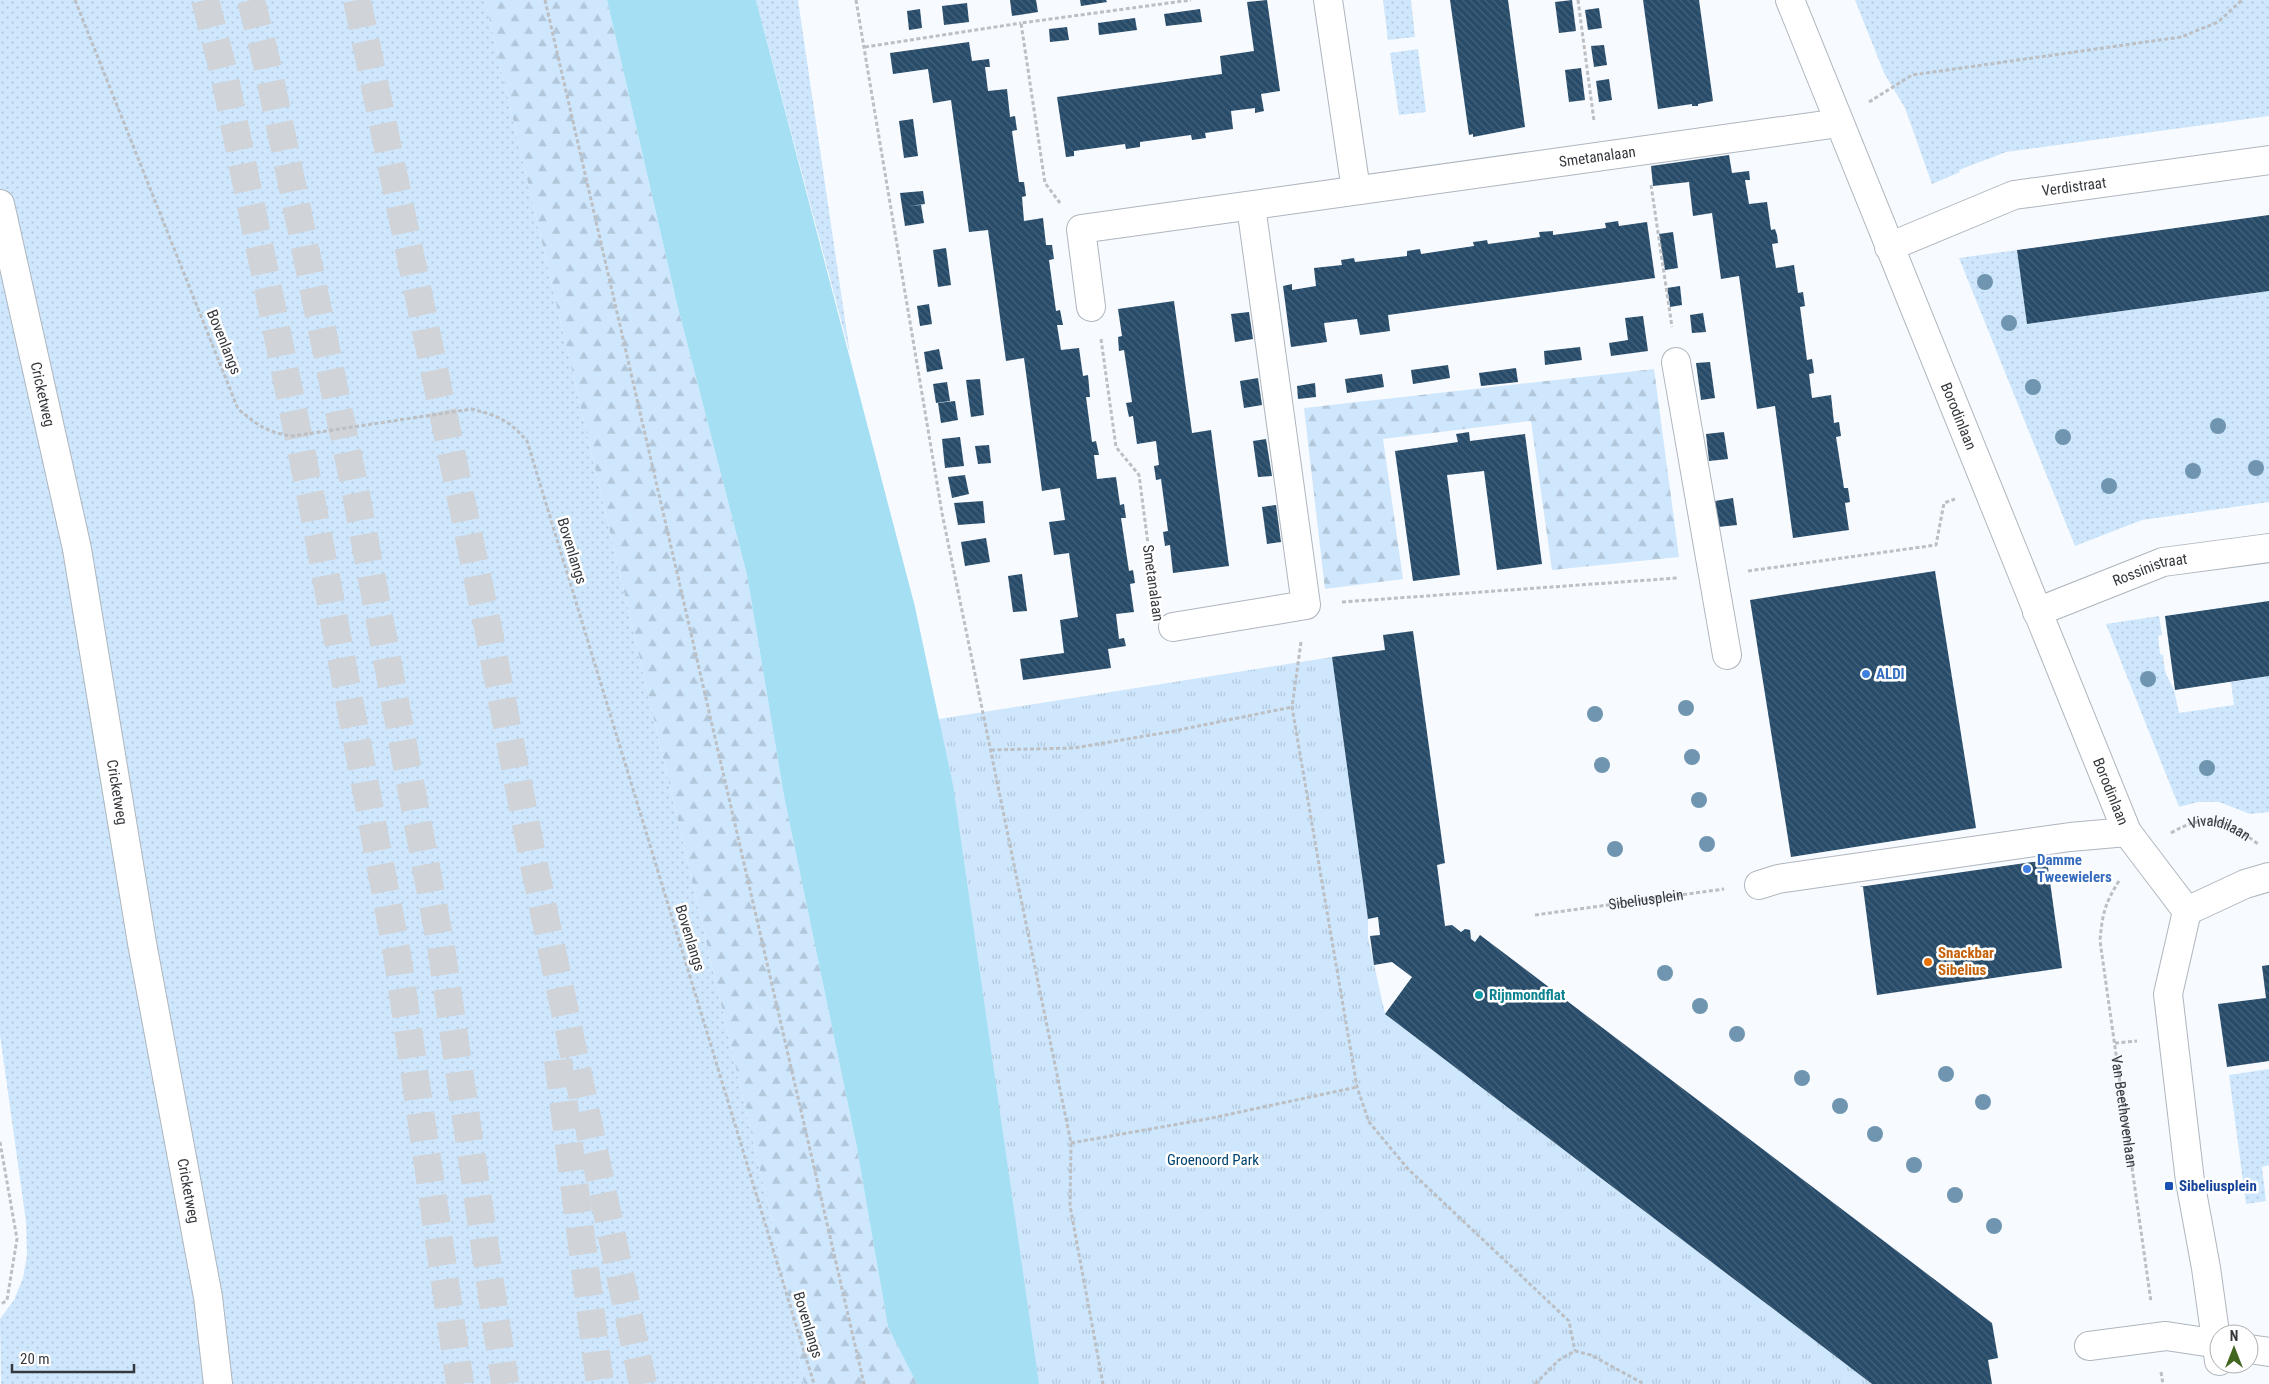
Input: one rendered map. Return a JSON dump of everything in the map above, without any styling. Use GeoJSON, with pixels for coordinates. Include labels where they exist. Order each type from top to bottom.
{"type":"FeatureCollection","features":[{"type":"Feature","properties":{"kind":"street"},"geometry":{"type":"LineString","coordinates":[[1328,0],[1356,190]]}},
{"type":"Feature","properties":{"kind":"street","name":"Borodinlaan"},"geometry":{"type":"LineString","coordinates":[[1790,0],[2127,832],[2145,852],[2188,911]]}},
{"type":"Feature","properties":{"kind":"street","name":"Smetanalaan"},"geometry":{"type":"LineString","coordinates":[[1081,229],[1839,123]]}},
{"type":"Feature","properties":{"kind":"street","name":"Verdistraat"},"geometry":{"type":"LineString","coordinates":[[1889,247],[2014,195],[2269,160]]}},
{"type":"Feature","properties":{"kind":"street","name":"Cricketweg"},"geometry":{"type":"LineString","coordinates":[[0,204],[77,549],[142,944],[208,1297],[218,1384]]}},
{"type":"Feature","properties":{"kind":"street"},"geometry":{"type":"LineString","coordinates":[[1251,206],[1306,605]]}},
{"type":"Feature","properties":{"kind":"street"},"geometry":{"type":"LineString","coordinates":[[1081,229],[1091,307]]}},
{"type":"Feature","properties":{"kind":"street"},"geometry":{"type":"LineString","coordinates":[[1676,362],[1727,655]]}},
{"type":"Feature","properties":{"kind":"street","name":"Rossinistraat"},"geometry":{"type":"LineString","coordinates":[[2037,612],[2162,562],[2269,548]]}},
{"type":"Feature","properties":{"kind":"street","name":"Smetanalaan"},"geometry":{"type":"LineString","coordinates":[[1173,627],[1306,605]]}},
{"type":"Feature","properties":{"kind":"street","name":"Borodinlaan"},"geometry":{"type":"LineString","coordinates":[[1759,885],[1778,879],[2070,837],[2127,832]]}},
{"type":"Feature","properties":{"kind":"street"},"geometry":{"type":"LineString","coordinates":[[2214,1324],[2190,1181],[2168,994],[2188,911],[2245,884],[2269,877]]}},
{"type":"Feature","properties":{"kind":"street"},"geometry":{"type":"LineString","coordinates":[[2089,1346],[2166,1336],[2209,1350]]}},
{"type":"Feature","properties":{"kind":"path","name":"Bovenlangs"},"geometry":{"type":"LineString","coordinates":[[76,0],[238,409],[261,427],[274,434],[293,436],[472,409],[497,416],[513,424],[527,441],[814,1384]]}},
{"type":"Feature","properties":{"kind":"path"},"geometry":{"type":"LineString","coordinates":[[545,0],[864,1384]]}},
{"type":"Feature","properties":{"kind":"path"},"geometry":{"type":"LineString","coordinates":[[856,0],[942,513],[1071,1143],[1070,1206],[1103,1384]]}},
{"type":"Feature","properties":{"kind":"path"},"geometry":{"type":"LineString","coordinates":[[865,47],[1191,0]]}},
{"type":"Feature","properties":{"kind":"path"},"geometry":{"type":"LineString","coordinates":[[1578,0],[1599,156]]}},
{"type":"Feature","properties":{"kind":"path"},"geometry":{"type":"LineString","coordinates":[[1839,123],[1912,75],[2181,37],[2218,22],[2242,0]]}},
{"type":"Feature","properties":{"kind":"path"},"geometry":{"type":"LineString","coordinates":[[1021,23],[1045,183],[1081,229]]}},
{"type":"Feature","properties":{"kind":"path"},"geometry":{"type":"LineString","coordinates":[[1646,150],[1676,362]]}},
{"type":"Feature","properties":{"kind":"path","name":"Smetanalaan"},"geometry":{"type":"LineString","coordinates":[[1091,307],[1102,344],[1116,447],[1139,475],[1159,629],[1173,627]]}},
{"type":"Feature","properties":{"kind":"path"},"geometry":{"type":"LineString","coordinates":[[1575,1351],[1569,1321],[1408,1169],[1369,1122],[1357,1087],[1292,707],[1306,605],[1712,576],[1936,545],[1944,503],[1986,486]]}},
{"type":"Feature","properties":{"kind":"path"},"geometry":{"type":"LineString","coordinates":[[992,750],[1074,748],[1169,732],[1292,707]]}},
{"type":"Feature","properties":{"kind":"path","name":"Vivaldilaan"},"geometry":{"type":"LineString","coordinates":[[2145,852],[2160,839],[2188,823],[2207,820],[2226,824],[2246,835],[2265,849]]}},
{"type":"Feature","properties":{"kind":"path","name":"Van Beethovenlaan"},"geometry":{"type":"LineString","coordinates":[[2145,852],[2125,873],[2107,900],[2102,919],[2100,941],[2162,1384]]}},
{"type":"Feature","properties":{"kind":"path","name":"Sibeliusplein"},"geometry":{"type":"LineString","coordinates":[[1535,915],[1759,885]]}},
{"type":"Feature","properties":{"kind":"path"},"geometry":{"type":"LineString","coordinates":[[1071,1143],[1207,1119],[1357,1087]]}},
{"type":"Feature","properties":{"kind":"path"},"geometry":{"type":"LineString","coordinates":[[0,1142],[17,1239],[7,1300],[0,1305]]}},
{"type":"Feature","properties":{"kind":"path"},"geometry":{"type":"LineString","coordinates":[[1535,1384],[1559,1360],[1575,1351],[1591,1355],[1644,1384]]}},
{"type":"Feature","properties":{"kind":"green space"},"geometry":{"type":"Polygon","coordinates":[[[0,0],[485,0],[783,1268],[804,1384],[1,1384],[0,1319],[14,1300],[23,1278],[27,1255],[26,1222],[0,1035],[0,0]]]}},
{"type":"Feature","properties":{"kind":"green space"},"geometry":{"type":"Polygon","coordinates":[[[485,0],[607,0],[677,304],[747,575],[784,796],[856,1143],[888,1327],[917,1384],[804,1384],[783,1268],[485,0]]]}},
{"type":"Feature","properties":{"kind":"green space"},"geometry":{"type":"Polygon","coordinates":[[[756,0],[798,0],[850,354],[756,0]]]}},
{"type":"Feature","properties":{"kind":"green space"},"geometry":{"type":"Polygon","coordinates":[[[1383,0],[1411,0],[1415,37],[1388,40],[1383,0]]]}},
{"type":"Feature","properties":{"kind":"green space"},"geometry":{"type":"Polygon","coordinates":[[[1855,0],[2269,0],[2269,116],[2006,152],[1959,170],[1960,172],[1932,184],[1905,108],[1884,73],[1855,0]]]}},
{"type":"Feature","properties":{"kind":"green space"},"geometry":{"type":"Polygon","coordinates":[[[1418,49],[1426,112],[1399,115],[1390,53],[1418,49]]]}},
{"type":"Feature","properties":{"kind":"green space"},"geometry":{"type":"Polygon","coordinates":[[[2017,250],[2027,324],[2269,291],[2269,502],[2142,520],[2075,546],[1959,258],[2017,250]]]}},
{"type":"Feature","properties":{"kind":"green space"},"geometry":{"type":"Polygon","coordinates":[[[1654,369],[1679,557],[1552,570],[1531,421],[1383,439],[1403,579],[1325,589],[1304,408],[1654,369]]]}},
{"type":"Feature","properties":{"kind":"green space"},"geometry":{"type":"Polygon","coordinates":[[[2159,616],[2162,635],[2158,636],[2160,654],[2163,655],[2165,672],[2174,690],[2179,713],[2234,705],[2231,682],[2269,676],[2269,812],[2250,814],[2219,802],[2198,802],[2179,807],[2106,624],[2159,616]]]}},
{"type":"Feature","properties":{"kind":"green space","name":"Groenoord Park"},"geometry":{"type":"Polygon","coordinates":[[[1332,657],[1368,919],[1368,937],[1385,1014],[1872,1384],[1026,1384],[908,724],[1332,657]]]}},
{"type":"Feature","properties":{"kind":"green space"},"geometry":{"type":"Polygon","coordinates":[[[2269,1069],[2269,1165],[2262,1167],[2266,1201],[2246,1204],[2229,1075],[2269,1069]]]}},
{"type":"Feature","properties":{"kind":"shaded area"},"geometry":{"type":"Polygon","coordinates":[[[607,0],[756,0],[915,607],[953,785],[1039,1384],[917,1384],[888,1327],[856,1143],[784,796],[747,575],[677,304],[607,0]]]}},
{"type":"Feature","properties":{"kind":"building"},"geometry":{"type":"Polygon","coordinates":[[[1010,0],[1036,0],[1038,12],[1012,16],[1010,0]]]}},
{"type":"Feature","properties":{"kind":"building"},"geometry":{"type":"Polygon","coordinates":[[[1080,0],[1106,0],[1107,2],[1081,6],[1080,0]]]}},
{"type":"Feature","properties":{"kind":"building"},"geometry":{"type":"Polygon","coordinates":[[[1267,0],[1280,91],[1261,94],[1264,111],[1255,113],[1255,108],[1231,111],[1233,129],[1205,133],[1206,138],[1192,140],[1191,135],[1140,142],[1140,147],[1126,149],[1125,144],[1074,151],[1074,156],[1066,157],[1057,97],[1222,74],[1220,56],[1254,51],[1247,2],[1267,0]]]}},
{"type":"Feature","properties":{"kind":"building"},"geometry":{"type":"Polygon","coordinates":[[[1450,0],[1508,0],[1525,127],[1473,137],[1473,134],[1469,135],[1450,0]]]}},
{"type":"Feature","properties":{"kind":"building"},"geometry":{"type":"Polygon","coordinates":[[[1572,0],[1576,31],[1559,33],[1555,2],[1572,0]]]}},
{"type":"Feature","properties":{"kind":"building"},"geometry":{"type":"Polygon","coordinates":[[[1643,0],[1699,0],[1713,101],[1698,104],[1698,106],[1692,106],[1692,104],[1658,109],[1643,0]]]}},
{"type":"Feature","properties":{"kind":"building"},"geometry":{"type":"Polygon","coordinates":[[[967,3],[969,22],[944,25],[942,6],[967,3]]]}},
{"type":"Feature","properties":{"kind":"building"},"geometry":{"type":"Polygon","coordinates":[[[1599,8],[1602,28],[1588,30],[1585,10],[1599,8]]]}},
{"type":"Feature","properties":{"kind":"building"},"geometry":{"type":"Polygon","coordinates":[[[920,9],[922,28],[909,30],[907,11],[920,9]]]}},
{"type":"Feature","properties":{"kind":"building"},"geometry":{"type":"Polygon","coordinates":[[[1200,9],[1202,22],[1166,26],[1164,14],[1200,9]]]}},
{"type":"Feature","properties":{"kind":"building"},"geometry":{"type":"Polygon","coordinates":[[[1135,18],[1137,30],[1099,35],[1098,23],[1135,18]]]}},
{"type":"Feature","properties":{"kind":"building"},"geometry":{"type":"Polygon","coordinates":[[[1067,27],[1069,40],[1050,42],[1049,29],[1067,27]]]}},
{"type":"Feature","properties":{"kind":"building"},"geometry":{"type":"Polygon","coordinates":[[[969,42],[972,61],[989,59],[990,67],[985,67],[988,91],[1007,89],[1010,117],[1015,116],[1017,130],[1012,131],[1019,182],[1024,182],[1026,196],[1022,197],[1024,221],[1043,218],[1046,245],[1052,245],[1054,259],[1049,260],[1056,311],[1060,310],[1063,325],[1057,325],[1061,350],[1079,348],[1083,376],[1088,375],[1090,397],[1086,397],[1092,442],[1096,441],[1099,455],[1094,455],[1097,479],[1116,477],[1120,505],[1124,504],[1126,518],[1121,518],[1129,571],[1133,570],[1135,583],[1130,584],[1134,612],[1116,614],[1119,639],[1124,638],[1126,646],[1108,649],[1111,668],[1023,680],[1020,659],[1064,653],[1060,620],[1078,617],[1069,553],[1054,555],[1049,522],[1065,520],[1060,488],[1042,491],[1024,358],[1006,361],[988,230],[969,232],[951,100],[933,103],[928,69],[893,74],[890,53],[969,42]]]}},
{"type":"Feature","properties":{"kind":"building"},"geometry":{"type":"Polygon","coordinates":[[[1604,45],[1607,65],[1594,67],[1591,46],[1604,45]]]}},
{"type":"Feature","properties":{"kind":"building"},"geometry":{"type":"Polygon","coordinates":[[[1581,68],[1585,100],[1569,102],[1565,70],[1581,68]]]}},
{"type":"Feature","properties":{"kind":"building"},"geometry":{"type":"Polygon","coordinates":[[[1609,79],[1612,100],[1599,102],[1596,81],[1609,79]]]}},
{"type":"Feature","properties":{"kind":"building"},"geometry":{"type":"Polygon","coordinates":[[[913,119],[918,156],[904,158],[899,121],[913,119]]]}},
{"type":"Feature","properties":{"kind":"building"},"geometry":{"type":"Polygon","coordinates":[[[1729,155],[1732,173],[1749,171],[1750,180],[1745,180],[1749,204],[1767,202],[1771,230],[1775,229],[1777,235],[1778,243],[1772,244],[1776,268],[1794,265],[1798,293],[1803,292],[1805,306],[1800,307],[1807,360],[1812,359],[1813,365],[1814,373],[1809,374],[1812,398],[1831,395],[1834,423],[1839,422],[1841,436],[1836,437],[1844,488],[1848,488],[1850,502],[1845,503],[1849,530],[1793,538],[1775,406],[1757,409],[1739,276],[1721,279],[1712,213],[1693,216],[1689,182],[1653,186],[1651,166],[1729,155]]]}},
{"type":"Feature","properties":{"kind":"building"},"geometry":{"type":"Polygon","coordinates":[[[923,191],[925,204],[909,206],[921,205],[924,223],[905,226],[900,193],[923,191]]]}},
{"type":"Feature","properties":{"kind":"building"},"geometry":{"type":"Polygon","coordinates":[[[2269,215],[2269,291],[2027,324],[2017,250],[2269,215]]]}},
{"type":"Feature","properties":{"kind":"building"},"geometry":{"type":"Polygon","coordinates":[[[1618,221],[1619,226],[1647,222],[1655,278],[1388,315],[1390,331],[1360,335],[1357,319],[1324,323],[1327,342],[1291,347],[1283,286],[1292,284],[1292,290],[1316,286],[1314,268],[1342,265],[1341,260],[1354,258],[1355,262],[1407,256],[1407,251],[1420,249],[1421,254],[1474,246],[1473,242],[1487,240],[1488,244],[1540,237],[1539,232],[1553,231],[1553,235],[1606,228],[1605,223],[1618,221]]]}},
{"type":"Feature","properties":{"kind":"building"},"geometry":{"type":"Polygon","coordinates":[[[1673,232],[1678,268],[1665,270],[1659,234],[1673,232]]]}},
{"type":"Feature","properties":{"kind":"building"},"geometry":{"type":"Polygon","coordinates":[[[946,248],[951,285],[938,287],[933,250],[946,248]]]}},
{"type":"Feature","properties":{"kind":"building"},"geometry":{"type":"Polygon","coordinates":[[[1680,286],[1682,305],[1670,307],[1667,288],[1680,286]]]}},
{"type":"Feature","properties":{"kind":"building"},"geometry":{"type":"Polygon","coordinates":[[[1174,301],[1192,433],[1211,430],[1229,566],[1173,573],[1170,545],[1165,546],[1163,532],[1168,531],[1161,479],[1156,480],[1154,466],[1159,465],[1156,441],[1137,444],[1133,416],[1129,417],[1126,403],[1132,402],[1124,350],[1119,351],[1118,337],[1122,336],[1118,309],[1174,301]]]}},
{"type":"Feature","properties":{"kind":"building"},"geometry":{"type":"Polygon","coordinates":[[[929,304],[932,324],[920,326],[917,306],[929,304]]]}},
{"type":"Feature","properties":{"kind":"building"},"geometry":{"type":"Polygon","coordinates":[[[1249,312],[1253,339],[1235,342],[1231,314],[1249,312]]]}},
{"type":"Feature","properties":{"kind":"building"},"geometry":{"type":"Polygon","coordinates":[[[1703,313],[1706,332],[1692,333],[1690,315],[1703,313]]]}},
{"type":"Feature","properties":{"kind":"building"},"geometry":{"type":"Polygon","coordinates":[[[1643,316],[1648,351],[1611,356],[1609,343],[1628,340],[1625,318],[1643,316]]]}},
{"type":"Feature","properties":{"kind":"building"},"geometry":{"type":"Polygon","coordinates":[[[1580,347],[1582,360],[1545,365],[1544,351],[1580,347]]]}},
{"type":"Feature","properties":{"kind":"building"},"geometry":{"type":"Polygon","coordinates":[[[939,349],[943,369],[927,372],[924,352],[939,349]]]}},
{"type":"Feature","properties":{"kind":"building"},"geometry":{"type":"Polygon","coordinates":[[[1710,362],[1715,398],[1701,400],[1696,363],[1710,362]]]}},
{"type":"Feature","properties":{"kind":"building"},"geometry":{"type":"Polygon","coordinates":[[[1448,365],[1450,378],[1413,384],[1411,370],[1448,365]]]}},
{"type":"Feature","properties":{"kind":"building"},"geometry":{"type":"Polygon","coordinates":[[[1516,368],[1518,382],[1481,386],[1479,373],[1516,368]]]}},
{"type":"Feature","properties":{"kind":"building"},"geometry":{"type":"Polygon","coordinates":[[[1382,374],[1384,387],[1347,393],[1345,379],[1382,374]]]}},
{"type":"Feature","properties":{"kind":"building"},"geometry":{"type":"Polygon","coordinates":[[[1258,378],[1262,405],[1244,408],[1240,381],[1258,378]]]}},
{"type":"Feature","properties":{"kind":"building"},"geometry":{"type":"Polygon","coordinates":[[[980,379],[984,415],[971,417],[966,380],[980,379]]]}},
{"type":"Feature","properties":{"kind":"building"},"geometry":{"type":"Polygon","coordinates":[[[947,382],[950,401],[936,403],[933,384],[947,382]]]}},
{"type":"Feature","properties":{"kind":"building"},"geometry":{"type":"Polygon","coordinates":[[[1315,383],[1316,397],[1298,399],[1297,386],[1315,383]]]}},
{"type":"Feature","properties":{"kind":"building"},"geometry":{"type":"Polygon","coordinates":[[[955,401],[958,420],[941,423],[938,403],[955,401]]]}},
{"type":"Feature","properties":{"kind":"building"},"geometry":{"type":"Polygon","coordinates":[[[1469,432],[1470,441],[1525,434],[1542,564],[1497,570],[1484,471],[1447,475],[1460,575],[1413,581],[1395,451],[1458,442],[1456,434],[1469,432]]]}},
{"type":"Feature","properties":{"kind":"building"},"geometry":{"type":"Polygon","coordinates":[[[1724,432],[1728,459],[1709,461],[1706,434],[1724,432]]]}},
{"type":"Feature","properties":{"kind":"building"},"geometry":{"type":"Polygon","coordinates":[[[960,437],[964,466],[945,468],[942,439],[960,437]]]}},
{"type":"Feature","properties":{"kind":"building"},"geometry":{"type":"Polygon","coordinates":[[[1266,439],[1272,476],[1258,477],[1253,441],[1266,439]]]}},
{"type":"Feature","properties":{"kind":"building"},"geometry":{"type":"Polygon","coordinates":[[[989,445],[991,463],[978,464],[975,446],[989,445]]]}},
{"type":"Feature","properties":{"kind":"building"},"geometry":{"type":"Polygon","coordinates":[[[965,475],[969,494],[952,498],[948,477],[965,475]]]}},
{"type":"Feature","properties":{"kind":"building"},"geometry":{"type":"Polygon","coordinates":[[[1733,498],[1737,525],[1718,527],[1715,501],[1733,498]]]}},
{"type":"Feature","properties":{"kind":"building"},"geometry":{"type":"Polygon","coordinates":[[[983,501],[985,523],[958,525],[954,503],[983,501]]]}},
{"type":"Feature","properties":{"kind":"building"},"geometry":{"type":"Polygon","coordinates":[[[1276,505],[1281,542],[1267,544],[1262,507],[1276,505]]]}},
{"type":"Feature","properties":{"kind":"building"},"geometry":{"type":"Polygon","coordinates":[[[986,538],[990,562],[965,566],[961,542],[986,538]]]}},
{"type":"Feature","properties":{"kind":"building"},"geometry":{"type":"Polygon","coordinates":[[[1935,571],[1976,828],[1791,857],[1750,600],[1935,571]]]}},
{"type":"Feature","properties":{"kind":"building"},"geometry":{"type":"Polygon","coordinates":[[[1022,574],[1027,611],[1013,612],[1008,576],[1022,574]]]}},
{"type":"Feature","properties":{"kind":"building"},"geometry":{"type":"Polygon","coordinates":[[[2269,601],[2269,676],[2175,690],[2165,616],[2269,601]]]}},
{"type":"Feature","properties":{"kind":"building","name":"Rijnmondflat"},"geometry":{"type":"Polygon","coordinates":[[[1413,631],[1445,863],[1437,865],[1445,926],[1452,925],[1461,932],[1465,929],[1470,930],[1471,939],[1475,942],[1480,935],[1992,1323],[1998,1358],[1988,1360],[1992,1384],[1872,1384],[1385,1014],[1412,977],[1392,962],[1374,965],[1370,936],[1380,935],[1378,917],[1368,919],[1332,657],[1385,650],[1383,635],[1413,631]]]}},
{"type":"Feature","properties":{"kind":"building"},"geometry":{"type":"Polygon","coordinates":[[[2047,860],[2062,968],[1877,995],[1863,887],[1859,887],[2047,860]]]}},
{"type":"Feature","properties":{"kind":"building"},"geometry":{"type":"Polygon","coordinates":[[[2269,965],[2269,1061],[2227,1067],[2218,1004],[2266,998],[2262,966],[2269,965]]]}},
{"type":"Feature","properties":{"kind":"tunnel"},"geometry":{"type":"LineString","coordinates":[[205,0],[224,74],[312,503],[397,954],[460,1384]]}},
{"type":"Feature","properties":{"kind":"tunnel"},"geometry":{"type":"LineString","coordinates":[[251,0],[267,64],[356,494],[441,947],[505,1384]]}},
{"type":"Feature","properties":{"kind":"tunnel"},"geometry":{"type":"LineString","coordinates":[[357,0],[489,633],[532,855],[643,1384]]}},
{"type":"Feature","properties":{"kind":"tunnel"},"geometry":{"type":"LineString","coordinates":[[558,1060],[600,1384]]}},
{"type":"Feature","properties":{"kind":"place","name":"ALDI"},"geometry":{"type":"Point","coordinates":[1866,674]}},
{"type":"Feature","properties":{"kind":"place","name":"Damme Tweewielers"},"geometry":{"type":"Point","coordinates":[2027,869]}},
{"type":"Feature","properties":{"kind":"place","name":"Snackbar Sibelius"},"geometry":{"type":"Point","coordinates":[1928,962]}},
{"type":"Feature","properties":{"kind":"place","name":"Rijnmondflat"},"geometry":{"type":"Point","coordinates":[1479,995]}},
{"type":"Feature","properties":{"kind":"place","name":"Sibeliusplein"},"geometry":{"type":"Point","coordinates":[2169,1186]}}]}
